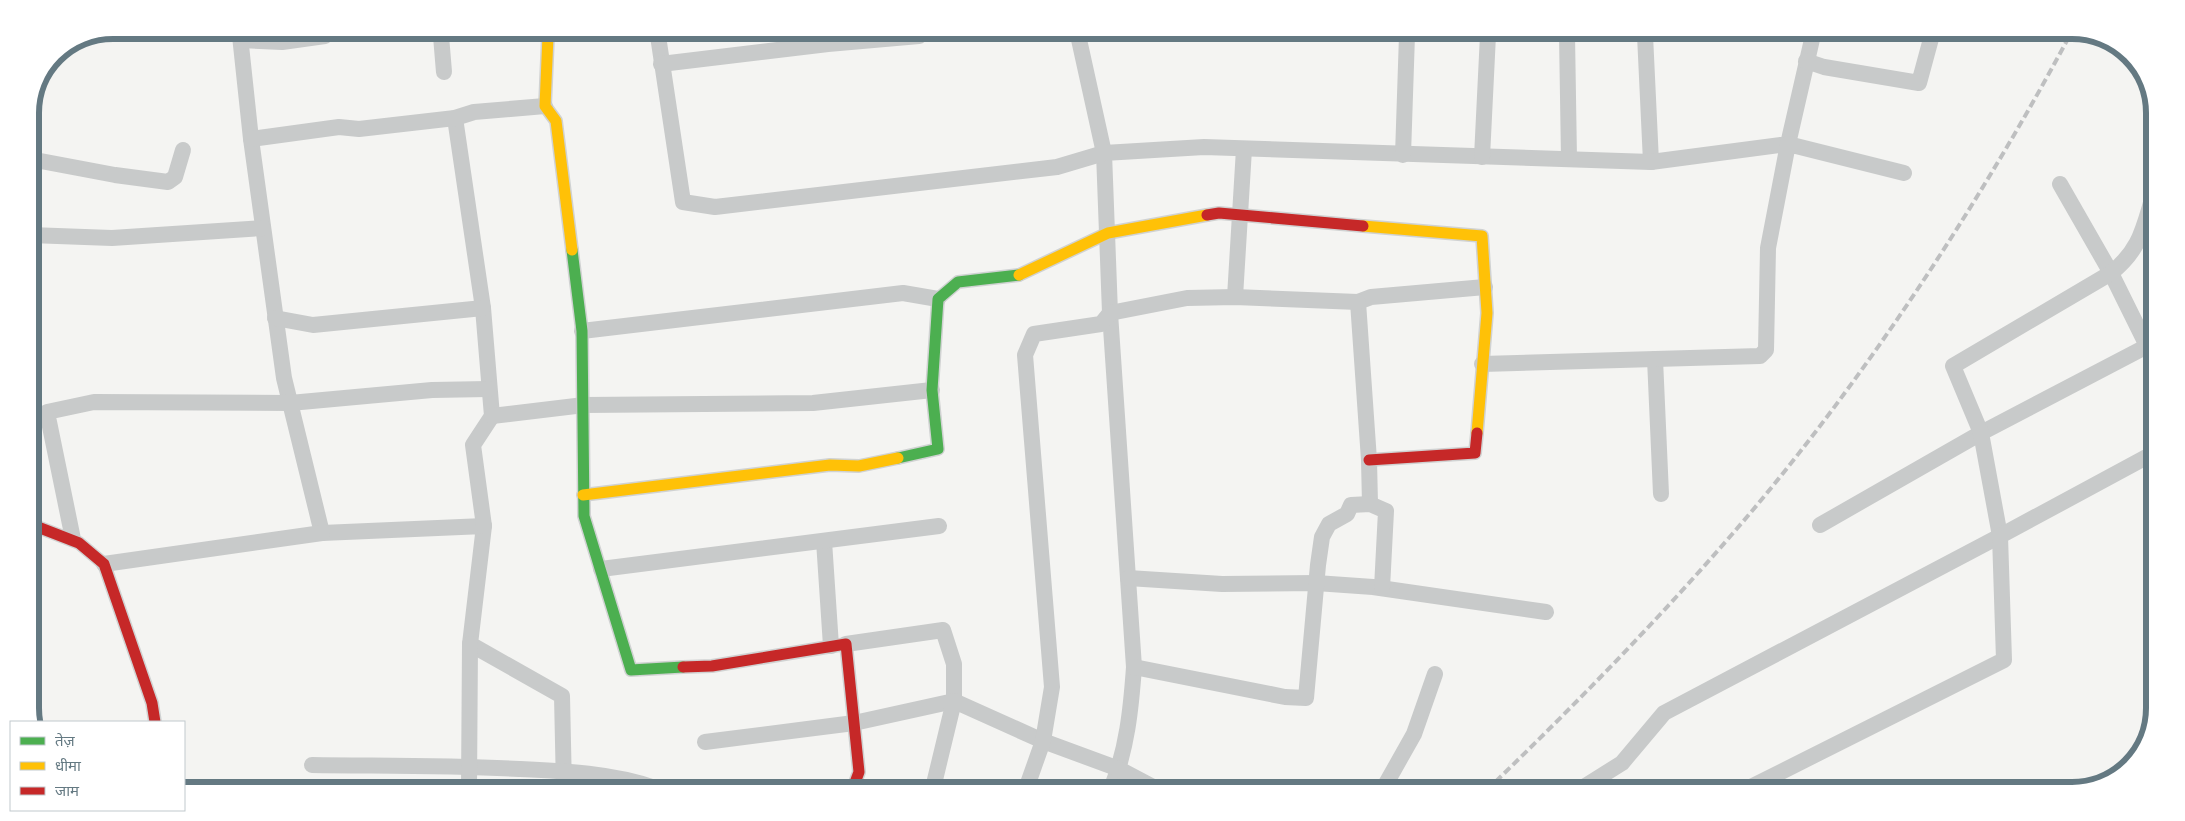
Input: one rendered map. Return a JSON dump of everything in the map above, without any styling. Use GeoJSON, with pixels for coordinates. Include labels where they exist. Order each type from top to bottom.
{"type":"FeatureCollection","features":[{"type":"Feature","properties":{"kind":"street"},"geometry":{"type":"LineString","coordinates":[[241,39],[262,228],[284,378],[322,533]]}},
{"type":"Feature","properties":{"kind":"street"},"geometry":{"type":"LineString","coordinates":[[251,39],[282,42],[304,39]]}},
{"type":"Feature","properties":{"kind":"street"},"geometry":{"type":"LineString","coordinates":[[441,39],[444,72]]}},
{"type":"Feature","properties":{"kind":"street"},"geometry":{"type":"LineString","coordinates":[[548,39],[546,106],[556,121],[582,331],[584,516],[631,670],[712,666],[942,630],[954,664],[954,701],[934,782]]}},
{"type":"Feature","properties":{"kind":"street"},"geometry":{"type":"LineString","coordinates":[[658,39],[682,202],[714,208],[1057,168],[1104,153],[1204,147],[1651,162],[1788,144],[1904,173]]}},
{"type":"Feature","properties":{"kind":"street"},"geometry":{"type":"LineString","coordinates":[[661,64],[885,39]]}},
{"type":"Feature","properties":{"kind":"street"},"geometry":{"type":"LineString","coordinates":[[1079,39],[1104,153],[1110,313],[1134,667],[1130,724],[1119,769],[1114,782]]}},
{"type":"Feature","properties":{"kind":"street"},"geometry":{"type":"LineString","coordinates":[[1403,155],[1407,39]]}},
{"type":"Feature","properties":{"kind":"street"},"geometry":{"type":"LineString","coordinates":[[1482,157],[1488,39]]}},
{"type":"Feature","properties":{"kind":"street"},"geometry":{"type":"LineString","coordinates":[[1568,39],[1569,159]]}},
{"type":"Feature","properties":{"kind":"street"},"geometry":{"type":"LineString","coordinates":[[1646,39],[1651,162]]}},
{"type":"Feature","properties":{"kind":"street"},"geometry":{"type":"LineString","coordinates":[[1482,364],[1760,356],[1766,350],[1768,248],[1788,144],[1812,39]]}},
{"type":"Feature","properties":{"kind":"street"},"geometry":{"type":"LineString","coordinates":[[1806,61],[1824,67],[1919,84],[1931,39]]}},
{"type":"Feature","properties":{"kind":"street"},"geometry":{"type":"LineString","coordinates":[[251,139],[339,127],[358,129],[455,118],[474,112],[546,106]]}},
{"type":"Feature","properties":{"kind":"street"},"geometry":{"type":"LineString","coordinates":[[455,118],[483,308],[488,388],[492,416],[473,445],[484,526],[470,644],[469,782]]}},
{"type":"Feature","properties":{"kind":"street"},"geometry":{"type":"LineString","coordinates":[[1235,297],[1242,215],[1244,149]]}},
{"type":"Feature","properties":{"kind":"street"},"geometry":{"type":"LineString","coordinates":[[39,161],[115,175],[168,182],[175,177],[183,150]]}},
{"type":"Feature","properties":{"kind":"street"},"geometry":{"type":"LineString","coordinates":[[2060,184],[2111,273],[2146,340]]}},
{"type":"Feature","properties":{"kind":"street"},"geometry":{"type":"LineString","coordinates":[[583,495],[830,465],[859,466],[938,449],[932,390],[938,299],[958,282],[1023,274],[1108,233],[1219,213],[1482,236],[1487,313],[1475,453],[1369,460]]}},
{"type":"Feature","properties":{"kind":"street"},"geometry":{"type":"LineString","coordinates":[[1778,782],[2004,660],[2000,536],[1981,433],[1953,366],[2111,273],[2126,261],[2138,243],[2146,218]]}},
{"type":"Feature","properties":{"kind":"street"},"geometry":{"type":"LineString","coordinates":[[39,235],[112,238],[262,228]]}},
{"type":"Feature","properties":{"kind":"street"},"geometry":{"type":"LineString","coordinates":[[1028,782],[1043,741],[1052,687],[1025,355],[1034,334],[1101,324],[1110,313],[1187,298],[1235,297],[1358,302],[1371,297],[1485,287]]}},
{"type":"Feature","properties":{"kind":"street"},"geometry":{"type":"LineString","coordinates":[[582,331],[903,293],[938,299]]}},
{"type":"Feature","properties":{"kind":"street"},"geometry":{"type":"LineString","coordinates":[[1358,302],[1369,460],[1370,504]]}},
{"type":"Feature","properties":{"kind":"street"},"geometry":{"type":"LineString","coordinates":[[276,318],[313,325],[483,308]]}},
{"type":"Feature","properties":{"kind":"street"},"geometry":{"type":"LineString","coordinates":[[1820,525],[1981,433],[2146,351]]}},
{"type":"Feature","properties":{"kind":"street"},"geometry":{"type":"LineString","coordinates":[[1655,359],[1661,494]]}},
{"type":"Feature","properties":{"kind":"street"},"geometry":{"type":"LineString","coordinates":[[73,539],[47,412],[94,402],[290,403],[432,390],[488,388]]}},
{"type":"Feature","properties":{"kind":"street"},"geometry":{"type":"LineString","coordinates":[[492,416],[584,405],[813,403],[932,390]]}},
{"type":"Feature","properties":{"kind":"street"},"geometry":{"type":"LineString","coordinates":[[1591,782],[1622,763],[1664,713],[2146,457]]}},
{"type":"Feature","properties":{"kind":"street"},"geometry":{"type":"LineString","coordinates":[[1134,667],[1285,697],[1306,698],[1322,537],[1329,524],[1347,514],[1351,505],[1370,504],[1386,511],[1382,588]]}},
{"type":"Feature","properties":{"kind":"street"},"geometry":{"type":"LineString","coordinates":[[104,564],[322,533],[484,526]]}},
{"type":"Feature","properties":{"kind":"street"},"geometry":{"type":"LineString","coordinates":[[600,569],[939,526]]}},
{"type":"Feature","properties":{"kind":"street"},"geometry":{"type":"LineString","coordinates":[[39,527],[73,539],[89,548],[104,564],[152,704],[155,721]]}},
{"type":"Feature","properties":{"kind":"street"},"geometry":{"type":"LineString","coordinates":[[824,541],[838,645],[854,723],[859,772],[855,782]]}},
{"type":"Feature","properties":{"kind":"street"},"geometry":{"type":"LineString","coordinates":[[1128,578],[1222,584],[1316,583],[1382,588],[1546,612]]}},
{"type":"Feature","properties":{"kind":"street"},"geometry":{"type":"LineString","coordinates":[[470,644],[562,696],[564,782]]}},
{"type":"Feature","properties":{"kind":"street"},"geometry":{"type":"LineString","coordinates":[[1386,782],[1414,734],[1435,674]]}},
{"type":"Feature","properties":{"kind":"street"},"geometry":{"type":"LineString","coordinates":[[705,742],[854,723],[954,701],[1043,741],[1119,769],[1144,782]]}},
{"type":"Feature","properties":{"kind":"street"},"geometry":{"type":"LineString","coordinates":[[312,765],[470,766],[564,771],[634,782]]}},
{"type":"Feature","properties":{"kind":"railway"},"geometry":{"type":"LineString","coordinates":[[1495,782],[1656,619],[1721,547],[1797,456],[1883,340],[1963,220],[2036,97],[2068,39]]}},
{"type":"Feature","properties":{"kind":"traffic: fast"},"geometry":{"type":"LineString","coordinates":[[572,250],[582,331],[584,516],[631,670],[683,667]]}},
{"type":"Feature","properties":{"kind":"traffic: fast"},"geometry":{"type":"LineString","coordinates":[[898,458],[938,449],[932,390],[938,299],[958,282],[1019,275]]}},
{"type":"Feature","properties":{"kind":"traffic: slow"},"geometry":{"type":"LineString","coordinates":[[548,39],[545,106],[556,121],[572,250]]}},
{"type":"Feature","properties":{"kind":"traffic: slow"},"geometry":{"type":"LineString","coordinates":[[1019,275],[1108,233],[1207,215]]}},
{"type":"Feature","properties":{"kind":"traffic: slow"},"geometry":{"type":"LineString","coordinates":[[1363,226],[1482,236],[1487,313],[1477,433]]}},
{"type":"Feature","properties":{"kind":"traffic: slow"},"geometry":{"type":"LineString","coordinates":[[583,495],[830,465],[859,466],[898,458]]}},
{"type":"Feature","properties":{"kind":"traffic: jam"},"geometry":{"type":"LineString","coordinates":[[1207,215],[1219,213],[1363,226]]}},
{"type":"Feature","properties":{"kind":"traffic: jam"},"geometry":{"type":"LineString","coordinates":[[1369,460],[1475,453],[1477,433]]}},
{"type":"Feature","properties":{"kind":"traffic: jam"},"geometry":{"type":"LineString","coordinates":[[39,527],[79,543],[104,564],[152,703],[155,721]]}},
{"type":"Feature","properties":{"kind":"traffic: jam"},"geometry":{"type":"LineString","coordinates":[[683,667],[712,666],[846,644],[859,772],[855,782]]}}]}
